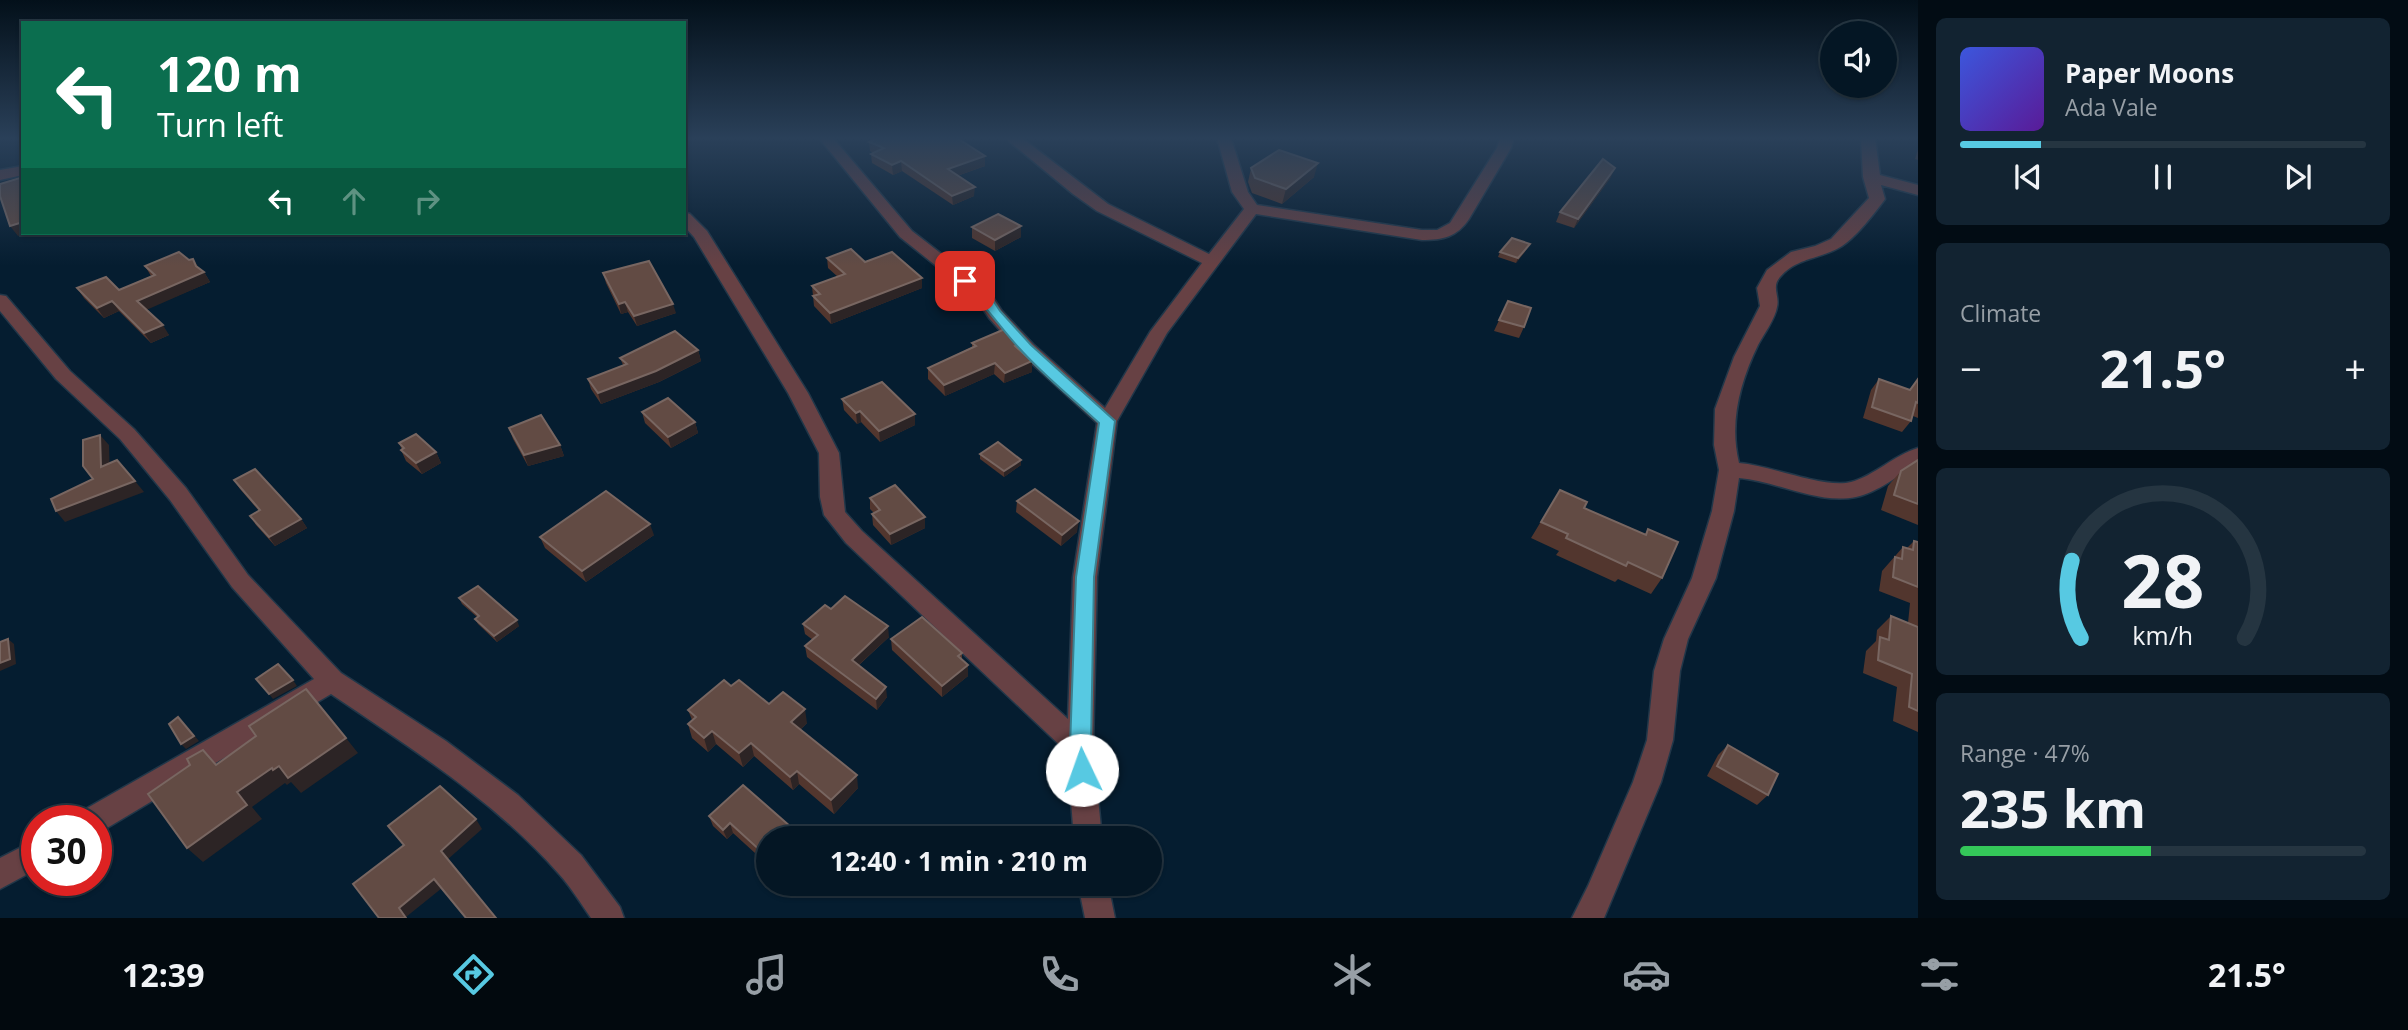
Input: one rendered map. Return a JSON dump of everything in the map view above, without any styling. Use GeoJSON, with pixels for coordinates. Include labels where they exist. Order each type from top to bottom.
{"type":"FeatureCollection","features":[{"type":"Feature","properties":{"kind":"street"},"geometry":{"type":"LineString","coordinates":[[862,181],[906,234],[982,294],[995,314],[1026,348],[1107,421]]}},
{"type":"Feature","properties":{"kind":"street"},"geometry":{"type":"LineString","coordinates":[[1070,181],[1096,203],[1213,262]]}},
{"type":"Feature","properties":{"kind":"street"},"geometry":{"type":"LineString","coordinates":[[1237,181],[1240,192],[1252,209]]}},
{"type":"Feature","properties":{"kind":"street"},"geometry":{"type":"LineString","coordinates":[[1252,209],[1279,211],[1391,232],[1440,235],[1456,226],[1484,181]]}},
{"type":"Feature","properties":{"kind":"street"},"geometry":{"type":"LineString","coordinates":[[1587,918],[1600,897],[1647,782],[1660,740],[1667,671],[1676,639],[1704,578],[1723,511],[1730,470],[1724,444],[1725,409],[1744,358],[1769,306],[1766,288],[1773,274],[1797,256],[1821,250],[1837,242],[1861,218],[1877,199],[1872,181]]}},
{"type":"Feature","properties":{"kind":"street"},"geometry":{"type":"LineString","coordinates":[[1885,181],[1918,190]]}},
{"type":"Feature","properties":{"kind":"street"},"geometry":{"type":"LineString","coordinates":[[1087,826],[1080,747],[1085,577],[1107,421],[1158,332],[1252,209]]}},
{"type":"Feature","properties":{"kind":"street"},"geometry":{"type":"LineString","coordinates":[[686,219],[708,246],[798,393],[830,453],[831,497],[835,515],[854,537],[1080,747]]}},
{"type":"Feature","properties":{"kind":"street"},"geometry":{"type":"LineString","coordinates":[[1,303],[63,375],[127,434],[178,495],[240,581],[332,681],[436,750],[509,804],[571,865],[610,918]]}},
{"type":"Feature","properties":{"kind":"street"},"geometry":{"type":"LineString","coordinates":[[1730,470],[1756,471],[1830,490],[1854,490],[1918,455]]}},
{"type":"Feature","properties":{"kind":"street"},"geometry":{"type":"LineString","coordinates":[[112,809],[332,681]]}},
{"type":"Feature","properties":{"kind":"street"},"geometry":{"type":"LineString","coordinates":[[0,874],[21,862]]}},
{"type":"Feature","properties":{"kind":"street"},"geometry":{"type":"LineString","coordinates":[[1095,896],[1100,918]]}},
{"type":"Feature","properties":{"kind":"building"},"geometry":{"type":"Polygon","coordinates":[[[21,181],[21,223],[10,226],[0,196],[0,184],[21,181]]]}},
{"type":"Feature","properties":{"kind":"building"},"geometry":{"type":"Polygon","coordinates":[[[930,181],[966,181],[975,187],[952,196],[930,181]]]}},
{"type":"Feature","properties":{"kind":"building"},"geometry":{"type":"Polygon","coordinates":[[[1263,181],[1296,181],[1286,189],[1263,181]]]}},
{"type":"Feature","properties":{"kind":"building"},"geometry":{"type":"Polygon","coordinates":[[[1585,181],[1606,181],[1578,219],[1560,212],[1585,181]]]}},
{"type":"Feature","properties":{"kind":"building"},"geometry":{"type":"Polygon","coordinates":[[[998,214],[1021,226],[995,240],[972,227],[998,214]]]}},
{"type":"Feature","properties":{"kind":"building"},"geometry":{"type":"Polygon","coordinates":[[[1512,238],[1530,244],[1518,258],[1500,252],[1512,238]]]}},
{"type":"Feature","properties":{"kind":"building"},"geometry":{"type":"Polygon","coordinates":[[[851,249],[865,262],[892,252],[922,278],[830,313],[813,296],[820,294],[812,286],[845,274],[827,258],[851,249]]]}},
{"type":"Feature","properties":{"kind":"building"},"geometry":{"type":"Polygon","coordinates":[[[179,252],[189,260],[193,259],[196,266],[204,272],[137,301],[163,325],[144,333],[112,301],[97,308],[77,288],[106,277],[119,290],[155,275],[145,266],[179,252]]]}},
{"type":"Feature","properties":{"kind":"building"},"geometry":{"type":"Polygon","coordinates":[[[649,261],[673,304],[634,316],[625,302],[619,304],[603,273],[649,261]]]}},
{"type":"Feature","properties":{"kind":"building"},"geometry":{"type":"Polygon","coordinates":[[[1508,301],[1531,308],[1524,327],[1499,320],[1508,301]]]}},
{"type":"Feature","properties":{"kind":"building"},"geometry":{"type":"Polygon","coordinates":[[[1005,329],[1019,344],[1015,346],[1032,361],[1005,373],[995,363],[944,385],[928,368],[976,346],[972,343],[1005,329]]]}},
{"type":"Feature","properties":{"kind":"building"},"geometry":{"type":"Polygon","coordinates":[[[675,331],[698,350],[656,371],[598,393],[588,379],[627,364],[620,358],[675,331]]]}},
{"type":"Feature","properties":{"kind":"building"},"geometry":{"type":"Polygon","coordinates":[[[1879,379],[1910,390],[1918,379],[1918,403],[1916,402],[1911,421],[1872,407],[1879,379]]]}},
{"type":"Feature","properties":{"kind":"building"},"geometry":{"type":"Polygon","coordinates":[[[882,382],[915,414],[879,431],[860,411],[856,413],[842,399],[882,382]]]}},
{"type":"Feature","properties":{"kind":"building"},"geometry":{"type":"Polygon","coordinates":[[[668,398],[695,422],[668,437],[642,412],[668,398]]]}},
{"type":"Feature","properties":{"kind":"building"},"geometry":{"type":"Polygon","coordinates":[[[541,415],[560,445],[524,455],[509,428],[541,415]]]}},
{"type":"Feature","properties":{"kind":"building"},"geometry":{"type":"Polygon","coordinates":[[[416,434],[436,452],[416,463],[401,450],[404,448],[399,443],[416,434]]]}},
{"type":"Feature","properties":{"kind":"building"},"geometry":{"type":"Polygon","coordinates":[[[100,435],[101,467],[117,460],[135,481],[56,511],[51,499],[93,479],[83,466],[83,440],[100,435]]]}},
{"type":"Feature","properties":{"kind":"building"},"geometry":{"type":"Polygon","coordinates":[[[998,442],[1021,460],[1004,471],[980,454],[998,442]]]}},
{"type":"Feature","properties":{"kind":"building"},"geometry":{"type":"Polygon","coordinates":[[[1918,460],[1918,504],[1894,495],[1901,471],[1918,460]]]}},
{"type":"Feature","properties":{"kind":"building"},"geometry":{"type":"Polygon","coordinates":[[[255,469],[301,519],[269,537],[250,516],[260,510],[234,480],[255,469]]]}},
{"type":"Feature","properties":{"kind":"building"},"geometry":{"type":"Polygon","coordinates":[[[895,485],[925,517],[890,534],[872,514],[880,510],[870,498],[895,485]]]}},
{"type":"Feature","properties":{"kind":"building"},"geometry":{"type":"Polygon","coordinates":[[[1035,489],[1079,521],[1062,535],[1017,501],[1035,489]]]}},
{"type":"Feature","properties":{"kind":"building"},"geometry":{"type":"Polygon","coordinates":[[[1560,490],[1587,502],[1584,508],[1646,535],[1648,529],[1678,542],[1662,578],[1628,562],[1626,566],[1566,538],[1568,534],[1541,522],[1560,490]]]}},
{"type":"Feature","properties":{"kind":"building"},"geometry":{"type":"Polygon","coordinates":[[[606,491],[650,524],[582,571],[540,537],[606,491]]]}},
{"type":"Feature","properties":{"kind":"building"},"geometry":{"type":"Polygon","coordinates":[[[1914,541],[1918,542],[1918,587],[1893,577],[1895,557],[1902,559],[1903,547],[1913,550],[1914,541]]]}},
{"type":"Feature","properties":{"kind":"building"},"geometry":{"type":"Polygon","coordinates":[[[478,586],[517,620],[494,636],[475,619],[479,616],[459,598],[478,586]]]}},
{"type":"Feature","properties":{"kind":"building"},"geometry":{"type":"Polygon","coordinates":[[[845,596],[888,626],[852,660],[886,687],[876,699],[805,646],[818,635],[803,624],[825,605],[831,609],[845,596]]]}},
{"type":"Feature","properties":{"kind":"building"},"geometry":{"type":"Polygon","coordinates":[[[1891,616],[1918,627],[1918,711],[1909,707],[1912,674],[1878,660],[1880,637],[1889,640],[1891,616]]]}},
{"type":"Feature","properties":{"kind":"building"},"geometry":{"type":"Polygon","coordinates":[[[922,617],[962,653],[958,656],[968,665],[942,686],[891,639],[922,617]]]}},
{"type":"Feature","properties":{"kind":"building"},"geometry":{"type":"Polygon","coordinates":[[[8,639],[10,659],[0,663],[0,642],[8,639]]]}},
{"type":"Feature","properties":{"kind":"building"},"geometry":{"type":"Polygon","coordinates":[[[278,664],[293,680],[269,694],[256,679],[278,664]]]}},
{"type":"Feature","properties":{"kind":"building"},"geometry":{"type":"Polygon","coordinates":[[[724,680],[731,686],[739,680],[769,704],[783,692],[805,709],[791,722],[857,775],[831,800],[797,771],[790,777],[751,743],[739,753],[712,731],[704,738],[688,724],[696,717],[688,710],[724,680]]]}},
{"type":"Feature","properties":{"kind":"building"},"geometry":{"type":"Polygon","coordinates":[[[306,689],[346,738],[288,778],[279,766],[237,792],[247,805],[187,848],[148,794],[190,765],[187,759],[203,750],[216,765],[256,736],[249,726],[306,689]]]}},
{"type":"Feature","properties":{"kind":"building"},"geometry":{"type":"Polygon","coordinates":[[[178,717],[194,736],[181,744],[169,724],[178,717]]]}},
{"type":"Feature","properties":{"kind":"building"},"geometry":{"type":"Polygon","coordinates":[[[1728,745],[1778,774],[1768,795],[1717,766],[1728,745]]]}},
{"type":"Feature","properties":{"kind":"building"},"geometry":{"type":"Polygon","coordinates":[[[743,785],[790,826],[756,826],[756,847],[730,823],[723,830],[709,816],[743,785]]]}},
{"type":"Feature","properties":{"kind":"building"},"geometry":{"type":"Polygon","coordinates":[[[440,786],[476,819],[441,851],[496,918],[466,918],[434,879],[399,908],[406,918],[379,918],[353,884],[404,845],[388,826],[440,786]]]}},
{"type":"Feature","properties":{"kind":"route"},"geometry":{"type":"LineString","coordinates":[[965,281],[982,294],[995,314],[1026,348],[1107,421],[1085,577],[1080,747],[1082,770]]}}]}
